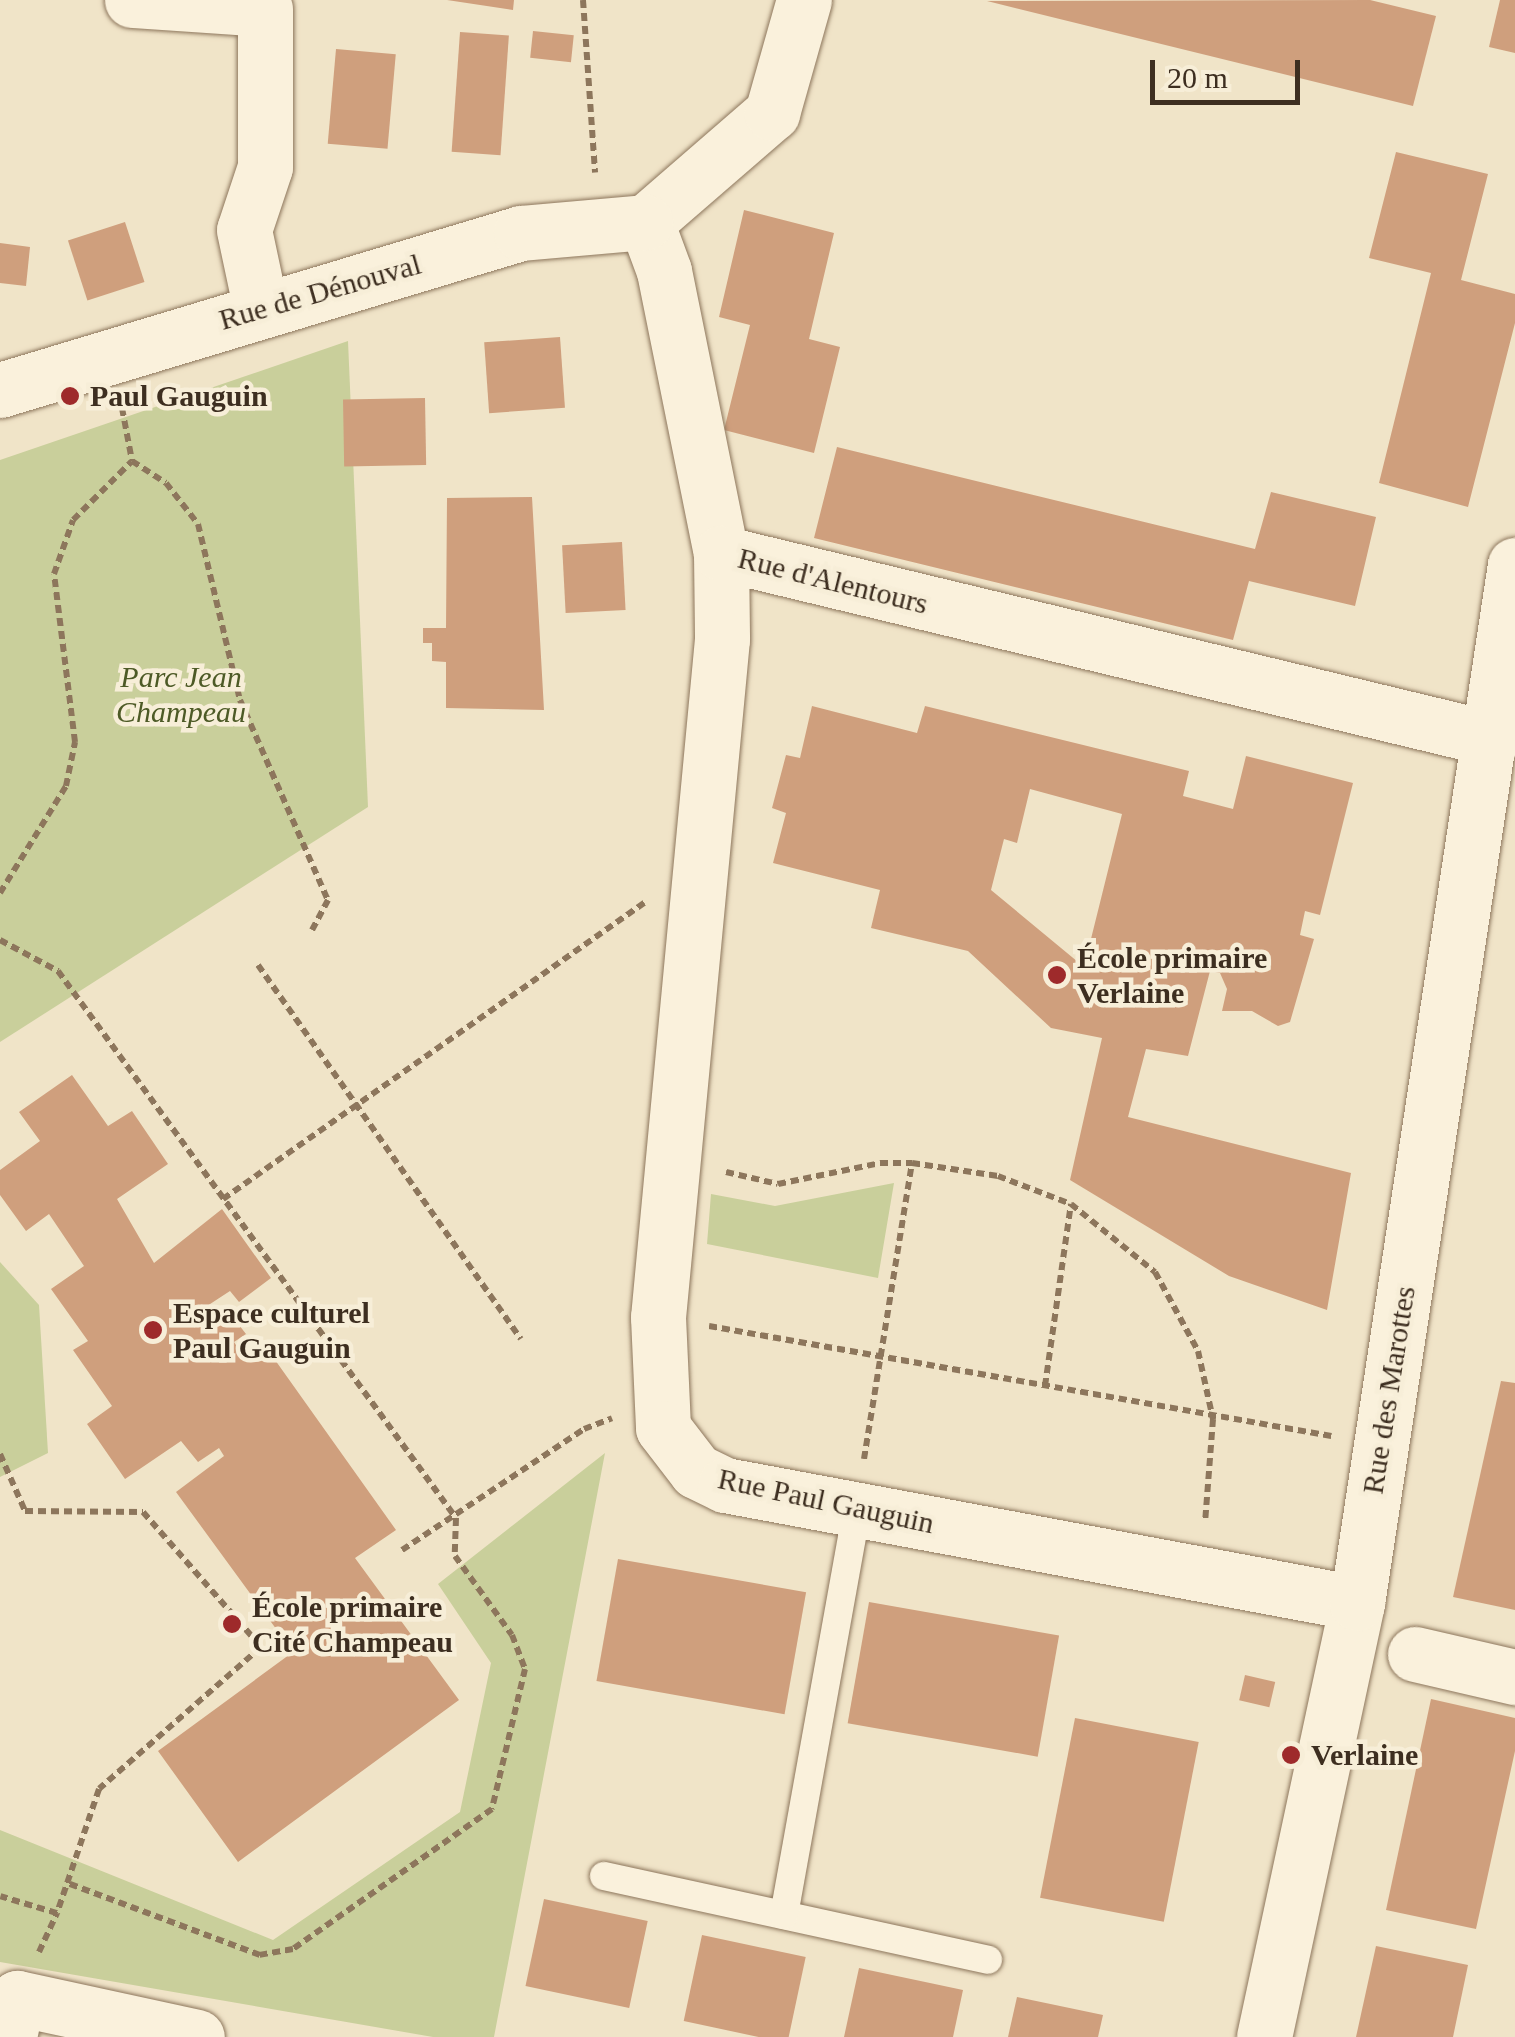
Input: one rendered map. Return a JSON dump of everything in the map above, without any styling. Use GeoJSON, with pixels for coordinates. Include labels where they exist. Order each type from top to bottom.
{"type":"FeatureCollection","features":[{"type":"Feature","properties":{"kind":"street"},"geometry":{"type":"LineString","coordinates":[[132,0],[266,9],[264,167],[244,230],[261,310]]}},
{"type":"Feature","properties":{"kind":"street"},"geometry":{"type":"LineString","coordinates":[[621,223],[744,143],[772,113],[804,0]]}},
{"type":"Feature","properties":{"kind":"street","name":"Rue de Dénouval"},"geometry":{"type":"LineString","coordinates":[[0,390],[520,233],[621,223]]}},
{"type":"Feature","properties":{"kind":"street","name":"Rue d'Alentours"},"geometry":{"type":"LineString","coordinates":[[621,223],[664,271],[722,552],[1493,739]]}},
{"type":"Feature","properties":{"kind":"street","name":"Rue Paul Gauguin"},"geometry":{"type":"LineString","coordinates":[[722,552],[722,639],[658,1317],[658,1401],[664,1428],[696,1470],[725,1485],[860,1485],[1357,1602]]}},
{"type":"Feature","properties":{"kind":"street","name":"Rue des Marottes"},"geometry":{"type":"LineString","coordinates":[[1264,2037],[1357,1602],[1379,1443],[1493,739],[1515,565]]}},
{"type":"Feature","properties":{"kind":"street"},"geometry":{"type":"LineString","coordinates":[[1416,1654],[1515,1677]]}},
{"type":"Feature","properties":{"kind":"street"},"geometry":{"type":"LineString","coordinates":[[9,2037],[17,1998],[196,2037]]}},
{"type":"Feature","properties":{"kind":"lane"},"geometry":{"type":"LineString","coordinates":[[784,1916],[860,1485]]}},
{"type":"Feature","properties":{"kind":"lane"},"geometry":{"type":"LineString","coordinates":[[604,1876],[988,1960]]}},
{"type":"Feature","properties":{"kind":"path"},"geometry":{"type":"LineString","coordinates":[[583,0],[621,223]]}},
{"type":"Feature","properties":{"kind":"path"},"geometry":{"type":"LineString","coordinates":[[0,893],[66,786],[75,742],[54,574],[73,520],[132,461],[166,483],[198,524],[240,700],[328,900],[312,930]]}},
{"type":"Feature","properties":{"kind":"path"},"geometry":{"type":"LineString","coordinates":[[223,1199],[640,902],[696,937]]}},
{"type":"Feature","properties":{"kind":"path"},"geometry":{"type":"LineString","coordinates":[[0,940],[58,970],[456,1518],[455,1556],[512,1634],[525,1669],[492,1808],[293,1949],[260,1956],[67,1884]]}},
{"type":"Feature","properties":{"kind":"path"},"geometry":{"type":"LineString","coordinates":[[258,965],[521,1339]]}},
{"type":"Feature","properties":{"kind":"path"},"geometry":{"type":"LineString","coordinates":[[676,1147],[741,1180],[778,1184],[880,1163],[912,1163],[998,1176],[1071,1204],[1155,1272],[1198,1351],[1214,1419],[1205,1522]]}},
{"type":"Feature","properties":{"kind":"path"},"geometry":{"type":"LineString","coordinates":[[860,1485],[912,1163]]}},
{"type":"Feature","properties":{"kind":"path"},"geometry":{"type":"LineString","coordinates":[[1045,1386],[1071,1204]]}},
{"type":"Feature","properties":{"kind":"path"},"geometry":{"type":"LineString","coordinates":[[658,1317],[1214,1419],[1379,1443]]}},
{"type":"Feature","properties":{"kind":"path"},"geometry":{"type":"LineString","coordinates":[[402,1550],[456,1518],[584,1429],[658,1401]]}},
{"type":"Feature","properties":{"kind":"path"},"geometry":{"type":"LineString","coordinates":[[0,1454],[25,1511],[142,1512],[260,1647],[99,1789],[57,1912],[0,1896]]}},
{"type":"Feature","properties":{"kind":"green space","name":"Parc Jean Champeau"},"geometry":{"type":"Polygon","coordinates":[[[348,341],[368,807],[0,1042],[0,460],[348,341]]]}},
{"type":"Feature","properties":{"kind":"green space"},"geometry":{"type":"Polygon","coordinates":[[[894,1183],[878,1278],[707,1244],[711,1194],[775,1206],[894,1183]]]}},
{"type":"Feature","properties":{"kind":"green space"},"geometry":{"type":"Polygon","coordinates":[[[0,1262],[39,1305],[48,1453],[0,1477],[0,1262]]]}},
{"type":"Feature","properties":{"kind":"green space"},"geometry":{"type":"Polygon","coordinates":[[[605,1453],[494,2037],[433,2037],[0,1962],[0,1830],[273,1940],[460,1812],[491,1663],[438,1584],[605,1453]]]}},
{"type":"Feature","properties":{"kind":"building"},"geometry":{"type":"Polygon","coordinates":[[[447,0],[514,0],[513,10],[447,0]]]}},
{"type":"Feature","properties":{"kind":"building"},"geometry":{"type":"Polygon","coordinates":[[[1370,0],[1436,16],[1413,106],[987,1],[1370,0]]]}},
{"type":"Feature","properties":{"kind":"building"},"geometry":{"type":"Polygon","coordinates":[[[1500,0],[1515,0],[1515,53],[1489,47],[1500,0]]]}},
{"type":"Feature","properties":{"kind":"building"},"geometry":{"type":"Polygon","coordinates":[[[533,31],[574,35],[571,62],[530,58],[533,31]]]}},
{"type":"Feature","properties":{"kind":"building"},"geometry":{"type":"Polygon","coordinates":[[[460,32],[509,35],[501,155],[452,152],[460,32]]]}},
{"type":"Feature","properties":{"kind":"building"},"geometry":{"type":"Polygon","coordinates":[[[336,49],[396,54],[387,149],[328,144],[336,49]]]}},
{"type":"Feature","properties":{"kind":"building"},"geometry":{"type":"Polygon","coordinates":[[[1396,152],[1488,174],[1461,280],[1515,294],[1515,323],[1468,507],[1379,483],[1431,273],[1369,258],[1396,152]]]}},
{"type":"Feature","properties":{"kind":"building"},"geometry":{"type":"Polygon","coordinates":[[[744,210],[834,233],[809,339],[840,347],[814,453],[724,430],[750,325],[719,317],[744,210]]]}},
{"type":"Feature","properties":{"kind":"building"},"geometry":{"type":"Polygon","coordinates":[[[125,222],[144,282],[87,300],[68,241],[125,222]]]}},
{"type":"Feature","properties":{"kind":"building"},"geometry":{"type":"Polygon","coordinates":[[[0,243],[30,247],[26,286],[0,283],[0,243]]]}},
{"type":"Feature","properties":{"kind":"building"},"geometry":{"type":"Polygon","coordinates":[[[560,337],[565,408],[489,413],[484,342],[560,337]]]}},
{"type":"Feature","properties":{"kind":"building"},"geometry":{"type":"Polygon","coordinates":[[[425,398],[426,465],[344,466],[343,399],[425,398]]]}},
{"type":"Feature","properties":{"kind":"building"},"geometry":{"type":"Polygon","coordinates":[[[837,447],[1255,549],[1271,492],[1376,517],[1355,606],[1249,581],[1233,640],[814,538],[837,447]]]}},
{"type":"Feature","properties":{"kind":"building"},"geometry":{"type":"Polygon","coordinates":[[[532,497],[544,710],[446,708],[446,662],[432,661],[432,643],[423,643],[423,628],[446,628],[447,498],[532,497]]]}},
{"type":"Feature","properties":{"kind":"building"},"geometry":{"type":"Polygon","coordinates":[[[622,542],[626,610],[566,613],[562,545],[622,542]]]}},
{"type":"Feature","properties":{"kind":"building"},"geometry":{"type":"Polygon","coordinates":[[[812,706],[917,733],[925,706],[1189,771],[1183,796],[1233,809],[1246,756],[1353,783],[1320,915],[1305,911],[1300,935],[1314,939],[1290,1022],[1278,1026],[1252,1011],[1222,1011],[1227,989],[1220,973],[1210,971],[1188,1056],[1146,1049],[1128,1117],[1351,1173],[1327,1310],[1229,1276],[1070,1180],[1102,1038],[1051,1028],[968,951],[871,928],[880,890],[773,863],[786,813],[772,808],[786,755],[800,758],[812,706]],[[1030,789],[1017,843],[1004,839],[991,890],[1084,967],[1122,814],[1030,789]]]}},
{"type":"Feature","properties":{"kind":"building"},"geometry":{"type":"Polygon","coordinates":[[[72,1075],[108,1126],[132,1111],[168,1164],[117,1199],[154,1263],[222,1209],[271,1278],[239,1302],[230,1291],[207,1306],[217,1320],[229,1312],[246,1334],[234,1342],[243,1356],[263,1343],[396,1530],[355,1558],[459,1700],[238,1862],[158,1751],[293,1652],[176,1492],[224,1456],[219,1448],[198,1462],[181,1441],[125,1479],[87,1424],[112,1406],[73,1350],[88,1341],[51,1289],[84,1266],[49,1214],[26,1231],[0,1195],[0,1170],[40,1141],[19,1112],[72,1075]]]}},
{"type":"Feature","properties":{"kind":"building"},"geometry":{"type":"Polygon","coordinates":[[[1501,1381],[1515,1383],[1515,1610],[1453,1597],[1501,1381]]]}},
{"type":"Feature","properties":{"kind":"building"},"geometry":{"type":"Polygon","coordinates":[[[618,1559],[806,1592],[785,1714],[596,1681],[618,1559]]]}},
{"type":"Feature","properties":{"kind":"building"},"geometry":{"type":"Polygon","coordinates":[[[869,1602],[1059,1636],[1038,1757],[848,1723],[869,1602]]]}},
{"type":"Feature","properties":{"kind":"building"},"geometry":{"type":"Polygon","coordinates":[[[1245,1675],[1275,1682],[1269,1707],[1239,1700],[1245,1675]]]}},
{"type":"Feature","properties":{"kind":"building"},"geometry":{"type":"Polygon","coordinates":[[[1431,1699],[1515,1718],[1515,1751],[1476,1929],[1386,1910],[1431,1699]]]}},
{"type":"Feature","properties":{"kind":"building"},"geometry":{"type":"Polygon","coordinates":[[[1075,1718],[1199,1742],[1164,1922],[1040,1898],[1075,1718]]]}},
{"type":"Feature","properties":{"kind":"building"},"geometry":{"type":"Polygon","coordinates":[[[544,1899],[648,1921],[629,2008],[525,1986],[544,1899]]]}},
{"type":"Feature","properties":{"kind":"building"},"geometry":{"type":"Polygon","coordinates":[[[702,1935],[806,1957],[789,2037],[759,2037],[684,2021],[702,1935]]]}},
{"type":"Feature","properties":{"kind":"building"},"geometry":{"type":"Polygon","coordinates":[[[1376,1946],[1468,1965],[1453,2037],[1356,2037],[1376,1946]]]}},
{"type":"Feature","properties":{"kind":"building"},"geometry":{"type":"Polygon","coordinates":[[[859,1968],[963,1990],[953,2037],[844,2037],[859,1968]]]}},
{"type":"Feature","properties":{"kind":"building"},"geometry":{"type":"Polygon","coordinates":[[[1017,1997],[1103,2015],[1098,2037],[1008,2037],[1017,1997]]]}},
{"type":"Feature","properties":{"kind":"place","name":"Paul Gauguin"},"geometry":{"type":"Point","coordinates":[70,396]}},
{"type":"Feature","properties":{"kind":"place","name":"École primaire Verlaine"},"geometry":{"type":"Point","coordinates":[1057,975]}},
{"type":"Feature","properties":{"kind":"place","name":"Espace culturel Paul Gauguin"},"geometry":{"type":"Point","coordinates":[153,1330]}},
{"type":"Feature","properties":{"kind":"place","name":"École primaire Cité Champeau"},"geometry":{"type":"Point","coordinates":[232,1624]}},
{"type":"Feature","properties":{"kind":"place","name":"Verlaine"},"geometry":{"type":"Point","coordinates":[1291,1755]}}]}
